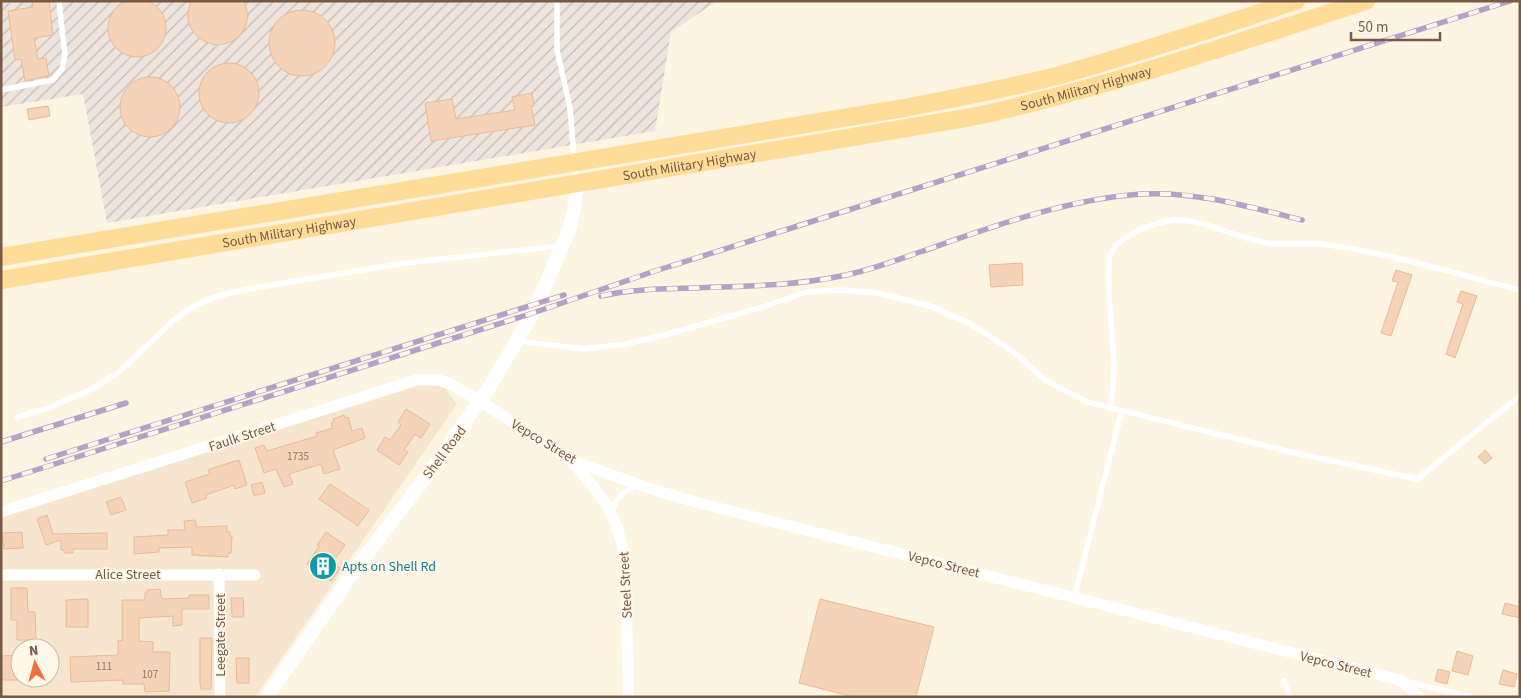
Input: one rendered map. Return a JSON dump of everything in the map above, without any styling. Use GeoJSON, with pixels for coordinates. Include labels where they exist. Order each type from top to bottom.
{"type":"FeatureCollection","features":[{"type":"Feature","properties":{"kind":"main road","name":"South Military Highway"},"geometry":{"type":"LineString","coordinates":[[1,258],[895,110],[980,94],[1084,68],[1296,1]]}},
{"type":"Feature","properties":{"kind":"main road","name":"South Military Highway"},"geometry":{"type":"LineString","coordinates":[[1,280],[972,117],[1020,107],[1116,81],[1366,1]]}},
{"type":"Feature","properties":{"kind":"street","name":"Shell Road"},"geometry":{"type":"LineString","coordinates":[[267,697],[352,574],[440,458],[480,401],[533,313],[569,231],[577,184]]}},
{"type":"Feature","properties":{"kind":"street","name":"Faulk Street"},"geometry":{"type":"LineString","coordinates":[[1,512],[416,380],[439,380],[480,401]]}},
{"type":"Feature","properties":{"kind":"street","name":"Vepco Street"},"geometry":{"type":"LineString","coordinates":[[480,401],[570,460],[640,485],[699,503],[1400,680],[1419,697]]}},
{"type":"Feature","properties":{"kind":"street","name":"Steel Street"},"geometry":{"type":"LineString","coordinates":[[570,460],[590,482],[612,516],[623,545],[628,697]]}},
{"type":"Feature","properties":{"kind":"street","name":"Leegate Street"},"geometry":{"type":"LineString","coordinates":[[219,574],[220,697]]}},
{"type":"Feature","properties":{"kind":"street","name":"Alice Street"},"geometry":{"type":"LineString","coordinates":[[1,576],[255,575]]}},
{"type":"Feature","properties":{"kind":"lane"},"geometry":{"type":"LineString","coordinates":[[1,90],[53,80],[62,69],[65,55],[59,1]]}},
{"type":"Feature","properties":{"kind":"lane"},"geometry":{"type":"LineString","coordinates":[[556,1],[557,50],[570,108],[577,184]]}},
{"type":"Feature","properties":{"kind":"lane"},"geometry":{"type":"LineString","coordinates":[[1111,408],[1114,368],[1108,274],[1110,255],[1118,243],[1145,228],[1162,222],[1177,220],[1197,223],[1268,243],[1327,244],[1376,253],[1520,290]]}},
{"type":"Feature","properties":{"kind":"lane"},"geometry":{"type":"LineString","coordinates":[[17,417],[51,407],[94,388],[119,372],[173,321],[191,308],[214,297],[238,291],[406,263],[562,246]]}},
{"type":"Feature","properties":{"kind":"lane"},"geometry":{"type":"LineString","coordinates":[[516,340],[583,349],[618,345],[763,307],[806,292],[842,290],[878,293],[930,306],[969,323],[1014,352],[1045,380],[1087,402],[1295,453],[1417,480],[1520,396]]}},
{"type":"Feature","properties":{"kind":"lane"},"geometry":{"type":"LineString","coordinates":[[1074,598],[1122,410]]}},
{"type":"Feature","properties":{"kind":"lane"},"geometry":{"type":"LineString","coordinates":[[612,516],[614,502],[630,488],[640,485]]}},
{"type":"Feature","properties":{"kind":"lane"},"geometry":{"type":"LineString","coordinates":[[1400,680],[1470,697]]}},
{"type":"Feature","properties":{"kind":"lane"},"geometry":{"type":"LineString","coordinates":[[1284,682],[1290,697]]}},
{"type":"Feature","properties":{"kind":"shaded area"},"geometry":{"type":"Polygon","coordinates":[[[1,1],[717,1],[671,32],[655,131],[107,223],[83,94],[1,107],[1,1]]]}},
{"type":"Feature","properties":{"kind":"shaded area"},"geometry":{"type":"Polygon","coordinates":[[[421,385],[443,386],[457,404],[255,697],[1,697],[1,517],[421,385]]]}},
{"type":"Feature","properties":{"kind":"building"},"geometry":{"type":"Polygon","coordinates":[[[131,-1],[143,-1],[158,7],[166,22],[166,34],[158,49],[143,57],[131,57],[116,49],[108,34],[108,22],[116,7],[131,-1]]]}},
{"type":"Feature","properties":{"kind":"building"},"geometry":{"type":"Polygon","coordinates":[[[32,1],[49,1],[53,35],[34,38],[38,59],[46,58],[49,76],[25,81],[21,59],[15,60],[8,11],[33,7],[32,1]]]}},
{"type":"Feature","properties":{"kind":"building"},"geometry":{"type":"Polygon","coordinates":[[[191,1],[244,1],[248,15],[246,25],[241,34],[233,41],[215,45],[206,42],[192,30],[188,21],[191,1]]]}},
{"type":"Feature","properties":{"kind":"building"},"geometry":{"type":"Polygon","coordinates":[[[302,10],[315,13],[325,20],[332,30],[335,43],[332,56],[325,66],[315,73],[302,76],[289,73],[279,66],[272,56],[269,43],[272,30],[279,20],[289,13],[302,10]]]}},
{"type":"Feature","properties":{"kind":"building"},"geometry":{"type":"Polygon","coordinates":[[[229,63],[246,68],[254,76],[259,93],[254,110],[246,118],[229,123],[212,118],[204,110],[199,93],[204,76],[212,68],[229,63]]]}},
{"type":"Feature","properties":{"kind":"building"},"geometry":{"type":"Polygon","coordinates":[[[150,77],[167,82],[175,90],[180,107],[175,124],[167,132],[150,137],[133,132],[125,124],[120,107],[125,90],[133,82],[150,77]]]}},
{"type":"Feature","properties":{"kind":"building"},"geometry":{"type":"Polygon","coordinates":[[[532,93],[534,106],[531,106],[535,125],[431,141],[425,103],[452,99],[456,119],[515,110],[512,97],[532,93]]]}},
{"type":"Feature","properties":{"kind":"building"},"geometry":{"type":"Polygon","coordinates":[[[48,106],[50,116],[29,120],[27,109],[48,106]]]}},
{"type":"Feature","properties":{"kind":"building"},"geometry":{"type":"Polygon","coordinates":[[[1022,263],[1023,285],[991,287],[989,265],[1022,263]]]}},
{"type":"Feature","properties":{"kind":"building"},"geometry":{"type":"Polygon","coordinates":[[[1396,270],[1412,275],[1391,336],[1381,333],[1398,282],[1392,281],[1396,270]]]}},
{"type":"Feature","properties":{"kind":"building"},"geometry":{"type":"Polygon","coordinates":[[[1461,291],[1477,296],[1455,358],[1446,354],[1463,304],[1457,302],[1461,291]]]}},
{"type":"Feature","properties":{"kind":"building"},"geometry":{"type":"Polygon","coordinates":[[[406,409],[430,424],[421,438],[415,434],[404,450],[408,452],[399,465],[377,450],[385,437],[390,440],[401,425],[398,422],[406,409]]]}},
{"type":"Feature","properties":{"kind":"building"},"geometry":{"type":"Polygon","coordinates":[[[344,415],[345,418],[348,417],[352,431],[362,428],[365,438],[333,450],[340,469],[324,474],[321,464],[289,474],[293,484],[284,487],[276,469],[264,473],[255,448],[264,445],[267,451],[317,436],[316,433],[333,428],[331,423],[334,422],[333,419],[344,415]]]}},
{"type":"Feature","properties":{"kind":"building"},"geometry":{"type":"Polygon","coordinates":[[[1485,450],[1492,458],[1485,464],[1478,457],[1485,450]]]}},
{"type":"Feature","properties":{"kind":"building"},"geometry":{"type":"Polygon","coordinates":[[[239,460],[247,485],[235,489],[234,485],[206,495],[207,498],[192,503],[185,482],[210,474],[208,470],[239,460]]]}},
{"type":"Feature","properties":{"kind":"building"},"geometry":{"type":"Polygon","coordinates":[[[262,482],[265,493],[254,496],[251,485],[262,482]]]}},
{"type":"Feature","properties":{"kind":"building"},"geometry":{"type":"Polygon","coordinates":[[[330,484],[369,510],[358,526],[319,499],[330,484]]]}},
{"type":"Feature","properties":{"kind":"building"},"geometry":{"type":"Polygon","coordinates":[[[121,497],[126,510],[111,515],[106,502],[121,497]]]}},
{"type":"Feature","properties":{"kind":"building"},"geometry":{"type":"Polygon","coordinates":[[[47,515],[53,534],[107,533],[107,549],[73,549],[73,553],[64,553],[64,550],[61,550],[61,540],[46,545],[37,519],[47,515]]]}},
{"type":"Feature","properties":{"kind":"building"},"geometry":{"type":"Polygon","coordinates":[[[195,520],[197,527],[227,526],[227,532],[230,532],[230,536],[232,536],[231,553],[228,553],[228,557],[192,555],[192,547],[159,548],[159,552],[134,554],[134,537],[168,535],[168,530],[185,530],[184,521],[195,520]]]}},
{"type":"Feature","properties":{"kind":"building"},"geometry":{"type":"Polygon","coordinates":[[[22,532],[23,548],[4,549],[2,533],[22,532]]]}},
{"type":"Feature","properties":{"kind":"building"},"geometry":{"type":"Polygon","coordinates":[[[326,532],[345,545],[332,563],[340,568],[331,581],[307,564],[326,532]]]}},
{"type":"Feature","properties":{"kind":"building"},"geometry":{"type":"Polygon","coordinates":[[[11,588],[27,588],[28,612],[35,612],[36,638],[17,638],[17,620],[11,620],[11,588]]]}},
{"type":"Feature","properties":{"kind":"building"},"geometry":{"type":"Polygon","coordinates":[[[160,589],[162,599],[189,598],[189,595],[209,595],[209,609],[182,609],[182,625],[173,626],[173,616],[139,618],[139,641],[153,642],[153,652],[170,652],[169,691],[145,692],[144,684],[123,684],[123,680],[71,682],[70,657],[118,655],[118,640],[122,641],[122,600],[145,600],[147,590],[160,589]]]}},
{"type":"Feature","properties":{"kind":"building"},"geometry":{"type":"Polygon","coordinates":[[[231,598],[243,598],[244,617],[232,617],[231,598]]]}},
{"type":"Feature","properties":{"kind":"building"},"geometry":{"type":"Polygon","coordinates":[[[88,599],[88,627],[66,627],[66,600],[88,599]]]}},
{"type":"Feature","properties":{"kind":"building"},"geometry":{"type":"Polygon","coordinates":[[[820,599],[934,627],[916,697],[854,697],[799,683],[820,599]]]}},
{"type":"Feature","properties":{"kind":"building"},"geometry":{"type":"Polygon","coordinates":[[[1505,603],[1520,607],[1520,618],[1502,614],[1505,603]]]}},
{"type":"Feature","properties":{"kind":"building"},"geometry":{"type":"Polygon","coordinates":[[[200,638],[212,638],[211,689],[201,689],[200,638]]]}},
{"type":"Feature","properties":{"kind":"building"},"geometry":{"type":"Polygon","coordinates":[[[1457,651],[1473,656],[1468,675],[1452,671],[1457,651]]]}},
{"type":"Feature","properties":{"kind":"building"},"geometry":{"type":"Polygon","coordinates":[[[1,656],[10,656],[10,680],[2,680],[1,656]]]}},
{"type":"Feature","properties":{"kind":"building"},"geometry":{"type":"Polygon","coordinates":[[[236,658],[249,658],[249,683],[237,683],[236,658]]]}},
{"type":"Feature","properties":{"kind":"building"},"geometry":{"type":"Polygon","coordinates":[[[1438,669],[1450,672],[1447,684],[1435,681],[1438,669]]]}},
{"type":"Feature","properties":{"kind":"building"},"geometry":{"type":"Polygon","coordinates":[[[1503,670],[1517,674],[1514,687],[1499,684],[1503,670]]]}},
{"type":"Feature","properties":{"kind":"railway"},"geometry":{"type":"LineString","coordinates":[[1,481],[533,313],[652,272],[1510,1]]}},
{"type":"Feature","properties":{"kind":"railway"},"geometry":{"type":"LineString","coordinates":[[601,296],[647,290],[786,284],[841,276],[881,266],[974,233],[1057,208],[1114,197],[1142,194],[1203,197],[1302,220]]}},
{"type":"Feature","properties":{"kind":"railway"},"geometry":{"type":"LineString","coordinates":[[46,459],[564,295]]}},
{"type":"Feature","properties":{"kind":"railway"},"geometry":{"type":"LineString","coordinates":[[1,442],[126,403]]}},
{"type":"Feature","properties":{"kind":"place","name":"Apts on Shell Rd"},"geometry":{"type":"Point","coordinates":[323,566]}}]}
